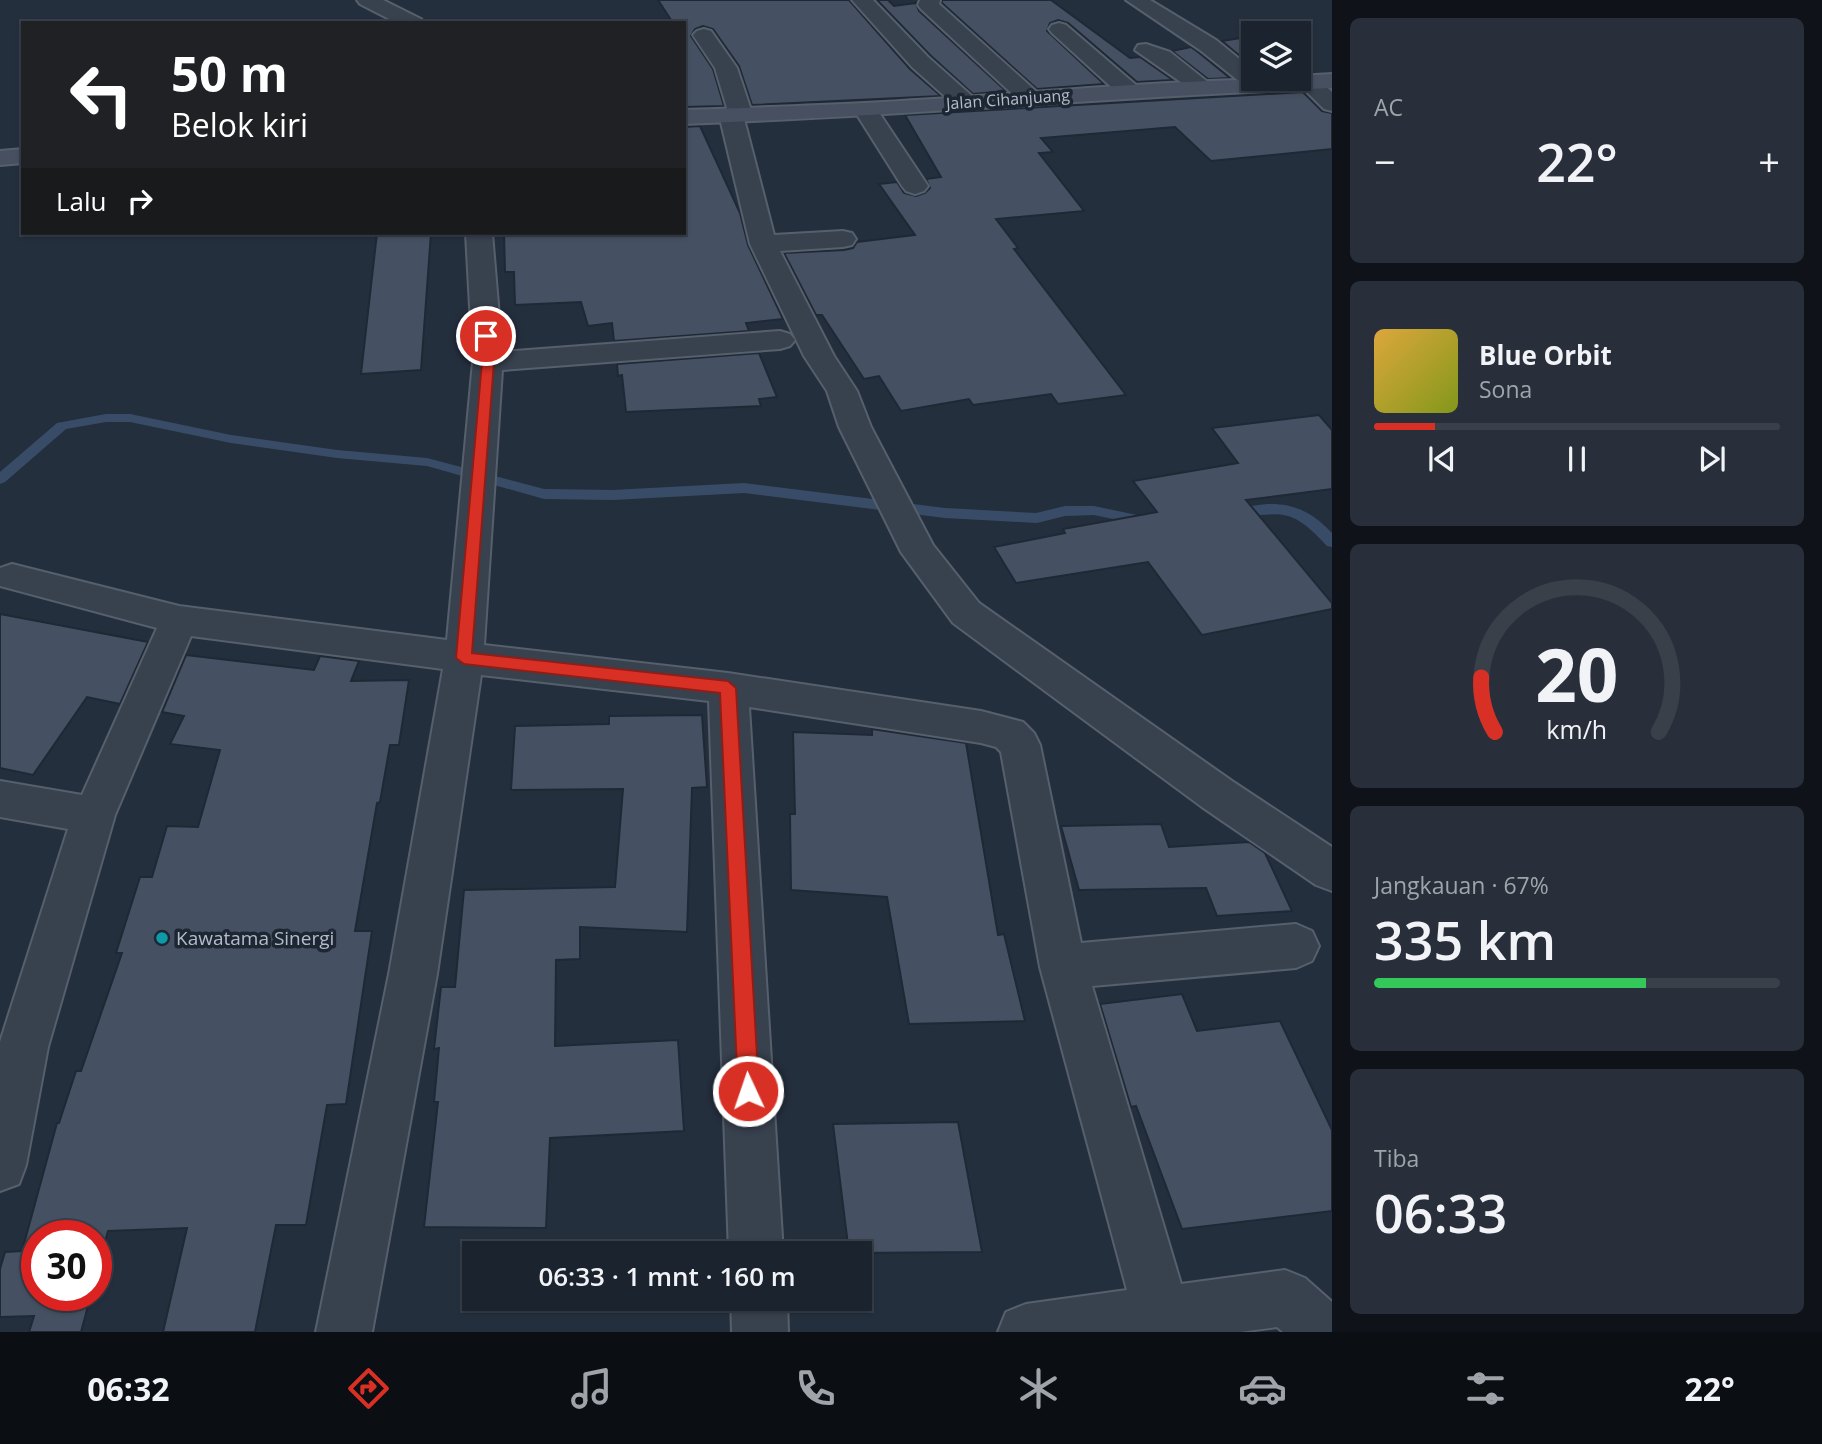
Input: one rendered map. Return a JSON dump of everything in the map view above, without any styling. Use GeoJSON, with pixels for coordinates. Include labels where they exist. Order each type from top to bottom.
{"type":"FeatureCollection","features":[{"type":"Feature","properties":{"kind":"main road","name":"Jalan Cihanjuang"},"geometry":{"type":"LineString","coordinates":[[1311,82],[1332,81]]}},
{"type":"Feature","properties":{"kind":"main road","name":"Jalan Cihanjuang"},"geometry":{"type":"LineString","coordinates":[[686,117],[866,110],[1128,90],[1241,86]]}},
{"type":"Feature","properties":{"kind":"main road"},"geometry":{"type":"LineString","coordinates":[[0,158],[21,156]]}},
{"type":"Feature","properties":{"kind":"street"},"geometry":{"type":"LineString","coordinates":[[367,0],[410,21]]}},
{"type":"Feature","properties":{"kind":"street"},"geometry":{"type":"LineString","coordinates":[[862,0],[920,62],[965,102]]}},
{"type":"Feature","properties":{"kind":"street"},"geometry":{"type":"LineString","coordinates":[[930,0],[928,5],[1031,99]]}},
{"type":"Feature","properties":{"kind":"street"},"geometry":{"type":"LineString","coordinates":[[1136,0],[1208,45],[1241,71]]}},
{"type":"Feature","properties":{"kind":"street"},"geometry":{"type":"LineString","coordinates":[[1059,29],[1128,90]]}},
{"type":"Feature","properties":{"kind":"street"},"geometry":{"type":"LineString","coordinates":[[704,36],[726,68],[763,244],[819,356],[842,391],[855,427],[919,552],[966,613],[1217,794],[1332,872]]}},
{"type":"Feature","properties":{"kind":"street"},"geometry":{"type":"LineString","coordinates":[[1146,50],[1162,57],[1203,87]]}},
{"type":"Feature","properties":{"kind":"street"},"geometry":{"type":"LineString","coordinates":[[1311,85],[1332,104]]}},
{"type":"Feature","properties":{"kind":"street"},"geometry":{"type":"LineString","coordinates":[[866,110],[915,186]]}},
{"type":"Feature","properties":{"kind":"street"},"geometry":{"type":"LineString","coordinates":[[344,1332],[413,974],[464,658],[488,362],[479,235]]}},
{"type":"Feature","properties":{"kind":"street"},"geometry":{"type":"LineString","coordinates":[[763,244],[843,239]]}},
{"type":"Feature","properties":{"kind":"street"},"geometry":{"type":"LineString","coordinates":[[488,362],[779,340]]}},
{"type":"Feature","properties":{"kind":"street"},"geometry":{"type":"LineString","coordinates":[[12,578],[179,620],[464,658],[728,688],[981,727],[1009,734],[1020,745],[1063,967],[1162,1313]]}},
{"type":"Feature","properties":{"kind":"street"},"geometry":{"type":"LineString","coordinates":[[0,1165],[23,1047],[94,815],[179,620]]}},
{"type":"Feature","properties":{"kind":"street"},"geometry":{"type":"LineString","coordinates":[[728,688],[755,1241]]}},
{"type":"Feature","properties":{"kind":"street"},"geometry":{"type":"LineString","coordinates":[[0,799],[94,815]]}},
{"type":"Feature","properties":{"kind":"street"},"geometry":{"type":"LineString","coordinates":[[1063,967],[1296,946]]}},
{"type":"Feature","properties":{"kind":"street"},"geometry":{"type":"LineString","coordinates":[[1026,1332],[1285,1298],[1303,1312],[1320,1332]]}},
{"type":"Feature","properties":{"kind":"street"},"geometry":{"type":"LineString","coordinates":[[759,1311],[760,1332]]}},
{"type":"Feature","properties":{"kind":"building"},"geometry":{"type":"Polygon","coordinates":[[[658,0],[849,0],[910,69],[941,96],[752,105],[739,66],[713,29],[703,26],[695,29],[691,36],[713,69],[724,106],[686,107],[686,21],[672,21],[658,0]]]}},
{"type":"Feature","properties":{"kind":"building"},"geometry":{"type":"Polygon","coordinates":[[[877,0],[888,0],[894,6],[916,3],[919,11],[1006,91],[973,94],[930,55],[877,0]]]}},
{"type":"Feature","properties":{"kind":"building"},"geometry":{"type":"Polygon","coordinates":[[[942,0],[1051,0],[1130,58],[1140,57],[1173,80],[1137,82],[1068,23],[1058,20],[1050,23],[1047,31],[1104,84],[1037,89],[942,3],[942,0]]]}},
{"type":"Feature","properties":{"kind":"building"},"geometry":{"type":"Polygon","coordinates":[[[1241,38],[1241,57],[1222,41],[1241,38]]]}},
{"type":"Feature","properties":{"kind":"building"},"geometry":{"type":"Polygon","coordinates":[[[1191,47],[1230,78],[1208,79],[1172,51],[1191,47]]]}},
{"type":"Feature","properties":{"kind":"building"},"geometry":{"type":"Polygon","coordinates":[[[1303,92],[1322,111],[1332,113],[1332,149],[1211,161],[1175,127],[1041,138],[1053,152],[1039,153],[1084,211],[996,219],[1018,248],[1014,249],[1126,395],[1058,404],[1051,394],[973,405],[969,399],[901,411],[879,376],[864,379],[822,315],[816,315],[784,253],[844,250],[853,248],[857,242],[915,235],[879,184],[897,182],[904,193],[916,196],[930,188],[926,179],[941,177],[905,115],[1303,92]]]}},
{"type":"Feature","properties":{"kind":"building"},"geometry":{"type":"Polygon","coordinates":[[[700,126],[740,213],[748,245],[783,319],[746,323],[749,331],[614,341],[612,323],[588,326],[581,302],[515,305],[514,272],[505,272],[504,235],[686,235],[686,127],[700,126]]]}},
{"type":"Feature","properties":{"kind":"building"},"geometry":{"type":"Polygon","coordinates":[[[377,235],[431,235],[421,370],[361,374],[377,235]]]}},
{"type":"Feature","properties":{"kind":"building"},"geometry":{"type":"Polygon","coordinates":[[[759,353],[777,397],[759,399],[761,406],[626,412],[622,375],[618,376],[617,364],[759,353]]]}},
{"type":"Feature","properties":{"kind":"building"},"geometry":{"type":"Polygon","coordinates":[[[1319,415],[1332,430],[1332,489],[1246,500],[1332,603],[1332,609],[1202,635],[1148,562],[1016,583],[994,547],[1065,533],[1063,529],[1157,512],[1133,481],[1238,463],[1212,428],[1319,415]]]}},
{"type":"Feature","properties":{"kind":"building"},"geometry":{"type":"Polygon","coordinates":[[[0,614],[148,642],[120,704],[87,697],[33,775],[0,768],[0,614]]]}},
{"type":"Feature","properties":{"kind":"building"},"geometry":{"type":"Polygon","coordinates":[[[186,655],[314,670],[320,656],[359,661],[351,681],[409,680],[399,745],[390,745],[380,802],[377,803],[355,931],[372,931],[346,1104],[327,1105],[306,1225],[276,1225],[255,1332],[163,1332],[187,1228],[112,1231],[112,1220],[30,1220],[57,1123],[76,1071],[81,1071],[122,953],[116,953],[140,877],[152,877],[167,826],[198,827],[220,750],[170,744],[184,716],[162,712],[186,655]]]}},
{"type":"Feature","properties":{"kind":"building"},"geometry":{"type":"Polygon","coordinates":[[[702,715],[707,787],[692,788],[687,932],[580,927],[580,959],[556,960],[555,1046],[678,1040],[684,1131],[550,1138],[546,1228],[424,1227],[438,1102],[434,1102],[439,1048],[434,1049],[441,987],[455,987],[464,890],[615,887],[623,789],[511,790],[515,726],[609,724],[609,716],[702,715]]]}},
{"type":"Feature","properties":{"kind":"building"},"geometry":{"type":"Polygon","coordinates":[[[872,729],[966,743],[998,935],[1004,934],[1025,1021],[909,1024],[887,897],[791,890],[790,814],[795,814],[793,732],[872,735],[872,729]]]}},
{"type":"Feature","properties":{"kind":"building"},"geometry":{"type":"Polygon","coordinates":[[[1161,824],[1169,847],[1249,842],[1265,853],[1292,911],[1217,916],[1206,888],[1079,890],[1061,826],[1161,824]]]}},
{"type":"Feature","properties":{"kind":"building"},"geometry":{"type":"Polygon","coordinates":[[[1182,994],[1197,1031],[1280,1021],[1332,1130],[1332,1211],[1182,1229],[1136,1106],[1131,1107],[1100,1004],[1182,994]]]}},
{"type":"Feature","properties":{"kind":"building"},"geometry":{"type":"Polygon","coordinates":[[[958,1122],[982,1252],[872,1253],[872,1241],[848,1241],[833,1124],[958,1122]]]}},
{"type":"Feature","properties":{"kind":"building"},"geometry":{"type":"Polygon","coordinates":[[[21,1251],[21,1311],[87,1311],[81,1332],[29,1332],[34,1316],[0,1317],[0,1269],[5,1252],[21,1251]]]}},
{"type":"Feature","properties":{"kind":"waterway"},"geometry":{"type":"LineString","coordinates":[[0,479],[62,426],[106,418],[130,418],[231,439],[337,454],[427,462],[544,494],[613,495],[744,488],[945,513],[1037,518],[1051,513],[1079,510],[1123,515],[1151,522]]}},
{"type":"Feature","properties":{"kind":"waterway"},"geometry":{"type":"LineString","coordinates":[[1235,513],[1289,509],[1308,519],[1332,542]]}},
{"type":"Feature","properties":{"kind":"place","name":"Kawatama Sinergi"},"geometry":{"type":"Point","coordinates":[162,938]}},
{"type":"Feature","properties":{"kind":"route"},"geometry":{"type":"LineString","coordinates":[[486,336],[488,362],[464,658],[728,688],[748,1091]]}}]}
